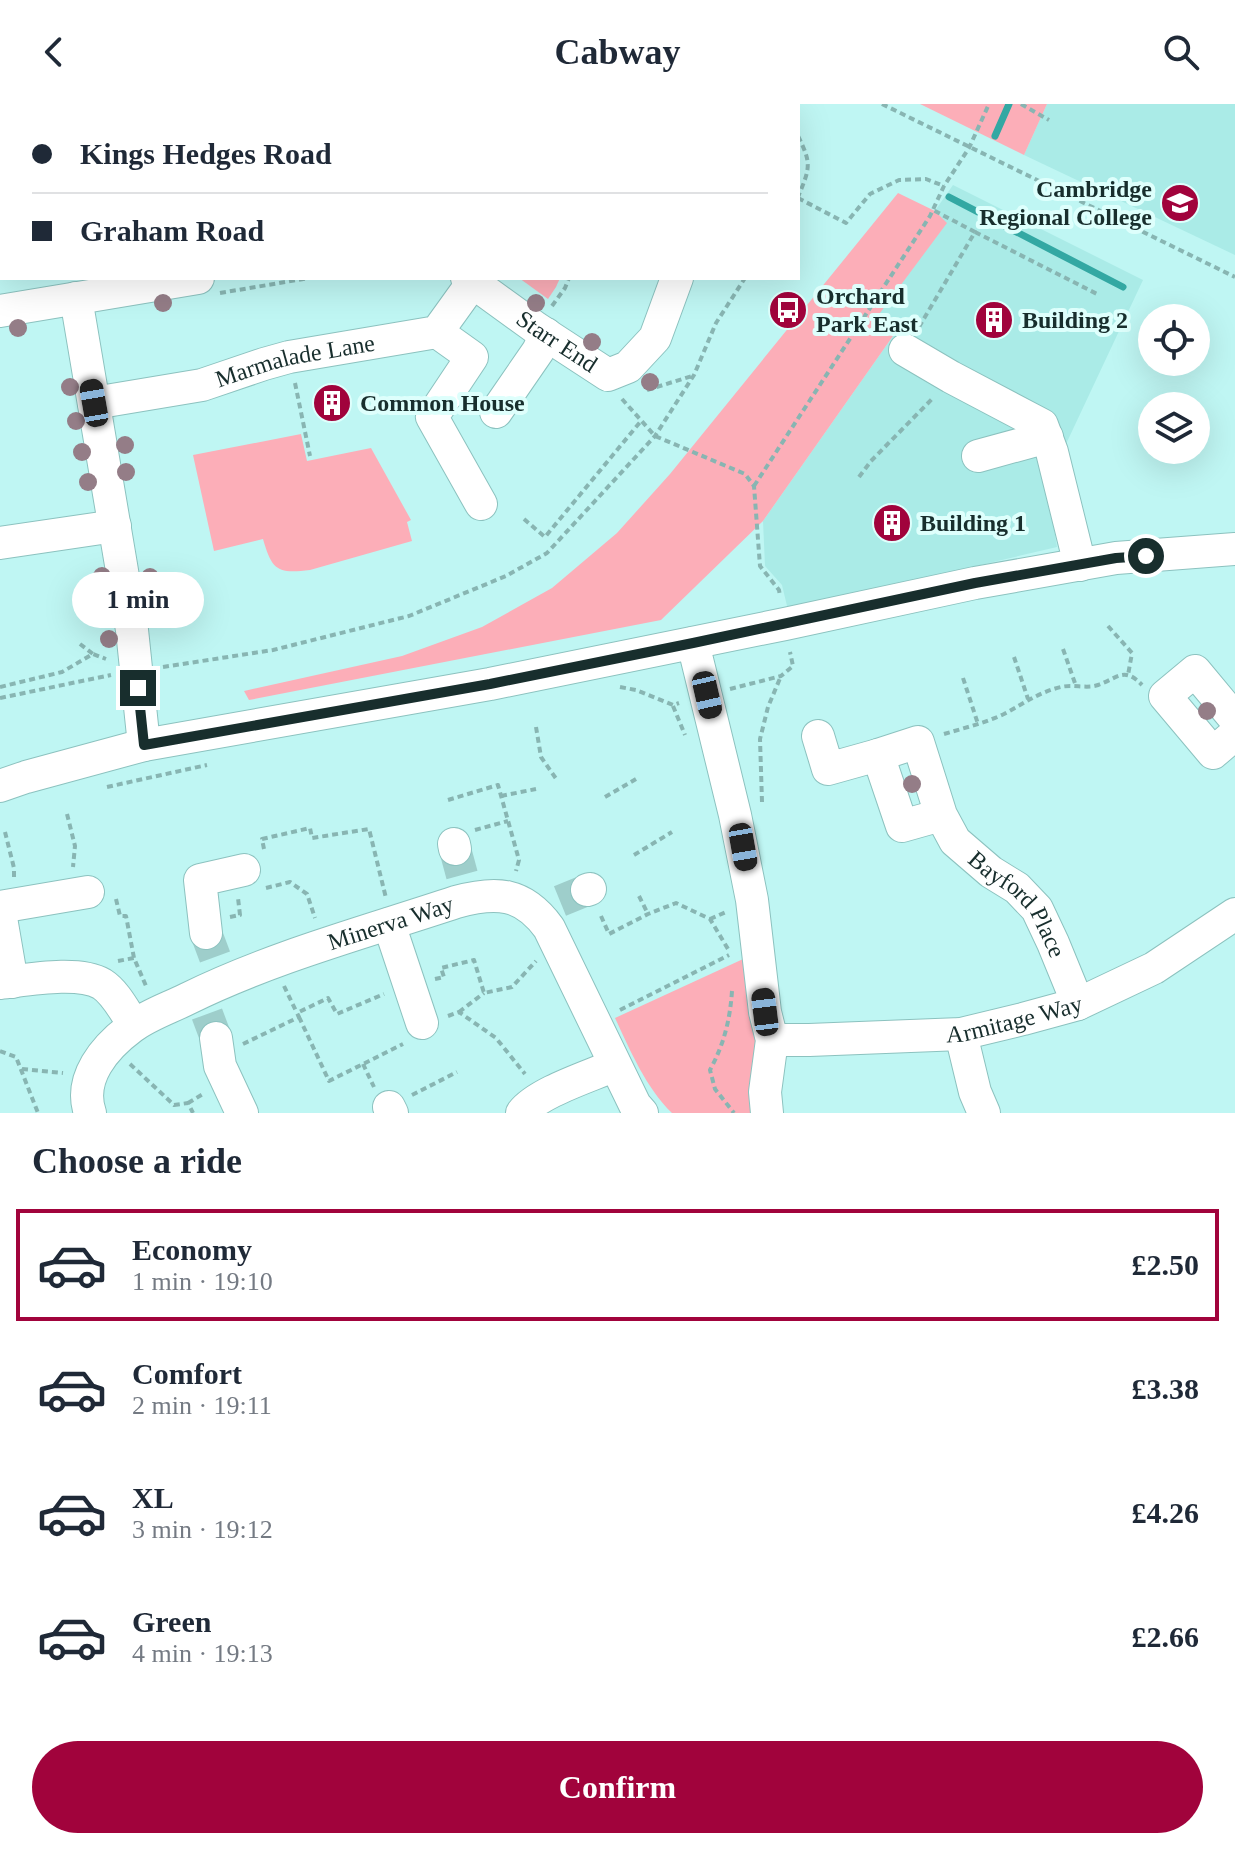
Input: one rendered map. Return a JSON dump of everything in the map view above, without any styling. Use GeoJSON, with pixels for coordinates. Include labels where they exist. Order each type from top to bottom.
{"type":"FeatureCollection","features":[{"type":"Feature","properties":{"kind":"street"},"geometry":{"type":"LineString","coordinates":[[0,311],[186,280]]}},
{"type":"Feature","properties":{"kind":"street"},"geometry":{"type":"LineString","coordinates":[[470,280],[437,332],[472,357],[432,417],[481,504]]}},
{"type":"Feature","properties":{"kind":"street","name":"Starr End"},"geometry":{"type":"LineString","coordinates":[[470,280],[613,386]]}},
{"type":"Feature","properties":{"kind":"street"},"geometry":{"type":"LineString","coordinates":[[613,386],[655,338],[676,280]]}},
{"type":"Feature","properties":{"kind":"street"},"geometry":{"type":"LineString","coordinates":[[76,298],[137,670],[144,745]]}},
{"type":"Feature","properties":{"kind":"street","name":"Marmalade Lane"},"geometry":{"type":"LineString","coordinates":[[94,403],[202,385],[289,357],[437,332]]}},
{"type":"Feature","properties":{"kind":"street"},"geometry":{"type":"LineString","coordinates":[[496,412],[538,351],[546,334]]}},
{"type":"Feature","properties":{"kind":"street"},"geometry":{"type":"LineString","coordinates":[[905,350],[1042,425],[1052,452],[1080,565]]}},
{"type":"Feature","properties":{"kind":"street"},"geometry":{"type":"LineString","coordinates":[[978,456],[1047,437]]}},
{"type":"Feature","properties":{"kind":"street"},"geometry":{"type":"LineString","coordinates":[[0,543],[115,526]]}},
{"type":"Feature","properties":{"kind":"street"},"geometry":{"type":"LineString","coordinates":[[0,786],[144,745],[490,684],[975,583],[1116,558],[1235,549]]}},
{"type":"Feature","properties":{"kind":"street"},"geometry":{"type":"LineString","coordinates":[[693,643],[743,847],[752,900],[765,1012],[772,1040],[765,1092],[767,1113]]}},
{"type":"Feature","properties":{"kind":"street"},"geometry":{"type":"LineString","coordinates":[[1235,719],[1195,671],[1165,696],[1213,753],[1235,734]]}},
{"type":"Feature","properties":{"kind":"street"},"geometry":{"type":"LineString","coordinates":[[818,736],[828,769],[918,742]]}},
{"type":"Feature","properties":{"kind":"street","name":"Bayford Place"},"geometry":{"type":"LineString","coordinates":[[918,742],[941,815],[955,841],[991,872],[1017,888],[1037,909],[1078,1004]]}},
{"type":"Feature","properties":{"kind":"street"},"geometry":{"type":"LineString","coordinates":[[878,755],[902,826],[941,815]]}},
{"type":"Feature","properties":{"kind":"street","name":"Minerva Way"},"geometry":{"type":"LineString","coordinates":[[90,1113],[87,1091],[92,1070],[134,1025],[214,986],[389,916],[462,859],[494,895],[516,899],[529,907],[576,902]]}},
{"type":"Feature","properties":{"kind":"street"},"geometry":{"type":"LineString","coordinates":[[242,1113],[220,1066],[214,986],[200,880],[248,884]]}},
{"type":"Feature","properties":{"kind":"street"},"geometry":{"type":"LineString","coordinates":[[93,892],[5,908],[6,982],[39,977],[75,977],[102,984],[116,998],[134,1025]]}},
{"type":"Feature","properties":{"kind":"street"},"geometry":{"type":"LineString","coordinates":[[576,902],[555,941],[635,1105],[642,1113]]}},
{"type":"Feature","properties":{"kind":"street"},"geometry":{"type":"LineString","coordinates":[[389,916],[422,1023]]}},
{"type":"Feature","properties":{"kind":"street","name":"Armitage Way"},"geometry":{"type":"LineString","coordinates":[[772,1040],[961,1034],[1023,1019],[1078,1004],[1154,968],[1234,916]]}},
{"type":"Feature","properties":{"kind":"street"},"geometry":{"type":"LineString","coordinates":[[961,1034],[975,1092],[984,1113]]}},
{"type":"Feature","properties":{"kind":"street"},"geometry":{"type":"LineString","coordinates":[[522,1113],[547,1094],[615,1065]]}},
{"type":"Feature","properties":{"kind":"path"},"geometry":{"type":"LineString","coordinates":[[882,104],[1235,277]]}},
{"type":"Feature","properties":{"kind":"path"},"geometry":{"type":"LineString","coordinates":[[754,486],[933,210],[944,186],[969,148],[989,104]]}},
{"type":"Feature","properties":{"kind":"path"},"geometry":{"type":"LineString","coordinates":[[1022,104],[1049,120]]}},
{"type":"Feature","properties":{"kind":"path"},"geometry":{"type":"LineString","coordinates":[[800,140],[808,157],[807,176],[800,192]]}},
{"type":"Feature","properties":{"kind":"path"},"geometry":{"type":"LineString","coordinates":[[800,198],[846,223],[870,194],[899,180],[926,179],[944,186]]}},
{"type":"Feature","properties":{"kind":"path"},"geometry":{"type":"LineString","coordinates":[[933,210],[1099,295]]}},
{"type":"Feature","properties":{"kind":"path"},"geometry":{"type":"LineString","coordinates":[[905,350],[975,232]]}},
{"type":"Feature","properties":{"kind":"path"},"geometry":{"type":"LineString","coordinates":[[0,698],[137,670],[273,650],[409,616],[506,576],[547,553],[655,436],[694,375],[716,323],[744,280]]}},
{"type":"Feature","properties":{"kind":"path"},"geometry":{"type":"LineString","coordinates":[[289,357],[310,456]]}},
{"type":"Feature","properties":{"kind":"path"},"geometry":{"type":"LineString","coordinates":[[859,477],[951,377]]}},
{"type":"Feature","properties":{"kind":"path"},"geometry":{"type":"LineString","coordinates":[[607,684],[636,690],[673,705],[781,676],[793,666],[779,590],[760,566],[754,486],[745,474],[655,436],[613,386]]}},
{"type":"Feature","properties":{"kind":"path"},"geometry":{"type":"LineString","coordinates":[[524,519],[545,537],[641,421]]}},
{"type":"Feature","properties":{"kind":"path"},"geometry":{"type":"LineString","coordinates":[[1108,626],[1132,653],[1128,675]]}},
{"type":"Feature","properties":{"kind":"path"},"geometry":{"type":"LineString","coordinates":[[80,644],[93,654],[137,670]]}},
{"type":"Feature","properties":{"kind":"path"},"geometry":{"type":"LineString","coordinates":[[1063,649],[1076,686]]}},
{"type":"Feature","properties":{"kind":"path"},"geometry":{"type":"LineString","coordinates":[[0,687],[62,672],[93,654]]}},
{"type":"Feature","properties":{"kind":"path"},"geometry":{"type":"LineString","coordinates":[[1014,657],[1028,699]]}},
{"type":"Feature","properties":{"kind":"path"},"geometry":{"type":"LineString","coordinates":[[918,742],[978,724],[1062,686],[1096,686],[1116,675],[1135,677],[1149,692],[1165,696]]}},
{"type":"Feature","properties":{"kind":"path"},"geometry":{"type":"LineString","coordinates":[[760,810],[763,782],[760,739],[768,707],[781,676]]}},
{"type":"Feature","properties":{"kind":"path"},"geometry":{"type":"LineString","coordinates":[[963,678],[978,724]]}},
{"type":"Feature","properties":{"kind":"path"},"geometry":{"type":"LineString","coordinates":[[536,727],[541,757],[557,780]]}},
{"type":"Feature","properties":{"kind":"path"},"geometry":{"type":"LineString","coordinates":[[95,789],[219,762]]}},
{"type":"Feature","properties":{"kind":"path"},"geometry":{"type":"LineString","coordinates":[[605,797],[636,779]]}},
{"type":"Feature","properties":{"kind":"path"},"geometry":{"type":"LineString","coordinates":[[448,800],[498,785],[519,860],[516,872]]}},
{"type":"Feature","properties":{"kind":"path"},"geometry":{"type":"LineString","coordinates":[[501,796],[536,789]]}},
{"type":"Feature","properties":{"kind":"path"},"geometry":{"type":"LineString","coordinates":[[67,814],[75,846],[72,864],[93,892],[120,916],[126,916],[134,958]]}},
{"type":"Feature","properties":{"kind":"path"},"geometry":{"type":"LineString","coordinates":[[462,859],[508,821]]}},
{"type":"Feature","properties":{"kind":"path"},"geometry":{"type":"LineString","coordinates":[[279,977],[299,1017],[214,986],[248,884],[264,849],[262,839],[310,828],[312,838],[369,829],[389,916]]}},
{"type":"Feature","properties":{"kind":"path"},"geometry":{"type":"LineString","coordinates":[[5,832],[14,868],[5,908]]}},
{"type":"Feature","properties":{"kind":"path"},"geometry":{"type":"LineString","coordinates":[[634,855],[672,832]]}},
{"type":"Feature","properties":{"kind":"path"},"geometry":{"type":"LineString","coordinates":[[248,884],[290,882],[307,894],[315,919]]}},
{"type":"Feature","properties":{"kind":"path"},"geometry":{"type":"LineString","coordinates":[[639,896],[648,914]]}},
{"type":"Feature","properties":{"kind":"path"},"geometry":{"type":"LineString","coordinates":[[576,902],[609,934],[676,903],[710,919],[729,955]]}},
{"type":"Feature","properties":{"kind":"path"},"geometry":{"type":"LineString","coordinates":[[610,1015],[735,952]]}},
{"type":"Feature","properties":{"kind":"path"},"geometry":{"type":"LineString","coordinates":[[459,1012],[484,993],[512,987],[541,956]]}},
{"type":"Feature","properties":{"kind":"path"},"geometry":{"type":"LineString","coordinates":[[297,1013],[328,998],[337,1014],[380,995],[444,977],[441,968],[474,960],[484,993]]}},
{"type":"Feature","properties":{"kind":"path"},"geometry":{"type":"LineString","coordinates":[[0,1051],[16,1057],[38,1113]]}},
{"type":"Feature","properties":{"kind":"path"},"geometry":{"type":"LineString","coordinates":[[128,1062],[174,1105],[188,1103],[209,1090]]}},
{"type":"Feature","properties":{"kind":"path"},"geometry":{"type":"LineString","coordinates":[[22,1069],[69,1074]]}},
{"type":"Feature","properties":{"kind":"path"},"geometry":{"type":"LineString","coordinates":[[391,1110],[457,1072]]}},
{"type":"Feature","properties":{"kind":"path"},"geometry":{"type":"LineString","coordinates":[[188,1103],[193,1113]]}},
{"type":"Feature","properties":{"kind":"shaded area"},"geometry":{"type":"Polygon","coordinates":[[[920,104],[1047,104],[1024,155],[920,104]]]}},
{"type":"Feature","properties":{"kind":"shaded area","name":"Cambridge Regional College"},"geometry":{"type":"Polygon","coordinates":[[[1047,104],[1235,104],[1235,255],[1024,155],[1047,104]]]}},
{"type":"Feature","properties":{"kind":"shaded area"},"geometry":{"type":"Polygon","coordinates":[[[953,185],[1143,280],[1066,444],[1042,456],[1057,547],[788,610],[782,585],[765,566],[763,521],[893,336],[873,321],[946,223],[932,215],[953,185]]]}},
{"type":"Feature","properties":{"kind":"shaded area"},"geometry":{"type":"Polygon","coordinates":[[[898,193],[935,211],[947,223],[874,321],[893,336],[763,521],[661,620],[249,700],[244,691],[402,656],[482,627],[552,588],[617,533],[670,474],[898,193]]]}},
{"type":"Feature","properties":{"kind":"shaded area"},"geometry":{"type":"Polygon","coordinates":[[[522,280],[559,280],[548,299],[522,280]]]}},
{"type":"Feature","properties":{"kind":"shaded area"},"geometry":{"type":"Polygon","coordinates":[[[301,434],[307,461],[371,448],[411,520],[407,522],[412,541],[299,571],[278,568],[263,539],[214,551],[193,455],[301,434]]]}},
{"type":"Feature","properties":{"kind":"shaded area"},"geometry":{"type":"Polygon","coordinates":[[[754,954],[760,1113],[672,1113],[646,1080],[615,1018],[754,954]]]}},
{"type":"Feature","properties":{"kind":"waterway"},"geometry":{"type":"LineString","coordinates":[[995,136],[1009,104]]}},
{"type":"Feature","properties":{"kind":"waterway"},"geometry":{"type":"LineString","coordinates":[[949,197],[1123,287]]}},
{"type":"Feature","properties":{"kind":"tunnel"},"geometry":{"type":"LineString","coordinates":[[455,849],[462,875]]}},
{"type":"Feature","properties":{"kind":"tunnel"},"geometry":{"type":"LineString","coordinates":[[560,901],[587,890]]}},
{"type":"Feature","properties":{"kind":"tunnel"},"geometry":{"type":"LineString","coordinates":[[206,933],[215,957]]}},
{"type":"Feature","properties":{"kind":"tunnel"},"geometry":{"type":"LineString","coordinates":[[207,1014],[216,1038]]}},
{"type":"Feature","properties":{"kind":"place","name":"Cambridge Regional College"},"geometry":{"type":"Point","coordinates":[1180,203]}},
{"type":"Feature","properties":{"kind":"place","name":"Orchard Park East"},"geometry":{"type":"Point","coordinates":[788,310]}},
{"type":"Feature","properties":{"kind":"place","name":"Building 2"},"geometry":{"type":"Point","coordinates":[994,320]}},
{"type":"Feature","properties":{"kind":"place","name":"Common House"},"geometry":{"type":"Point","coordinates":[332,403]}},
{"type":"Feature","properties":{"kind":"place","name":"Building 1"},"geometry":{"type":"Point","coordinates":[892,523]}},
{"type":"Feature","properties":{"kind":"route"},"geometry":{"type":"LineString","coordinates":[[138,688],[144,745],[490,684],[975,583],[1116,558],[1146,556]]}}]}
